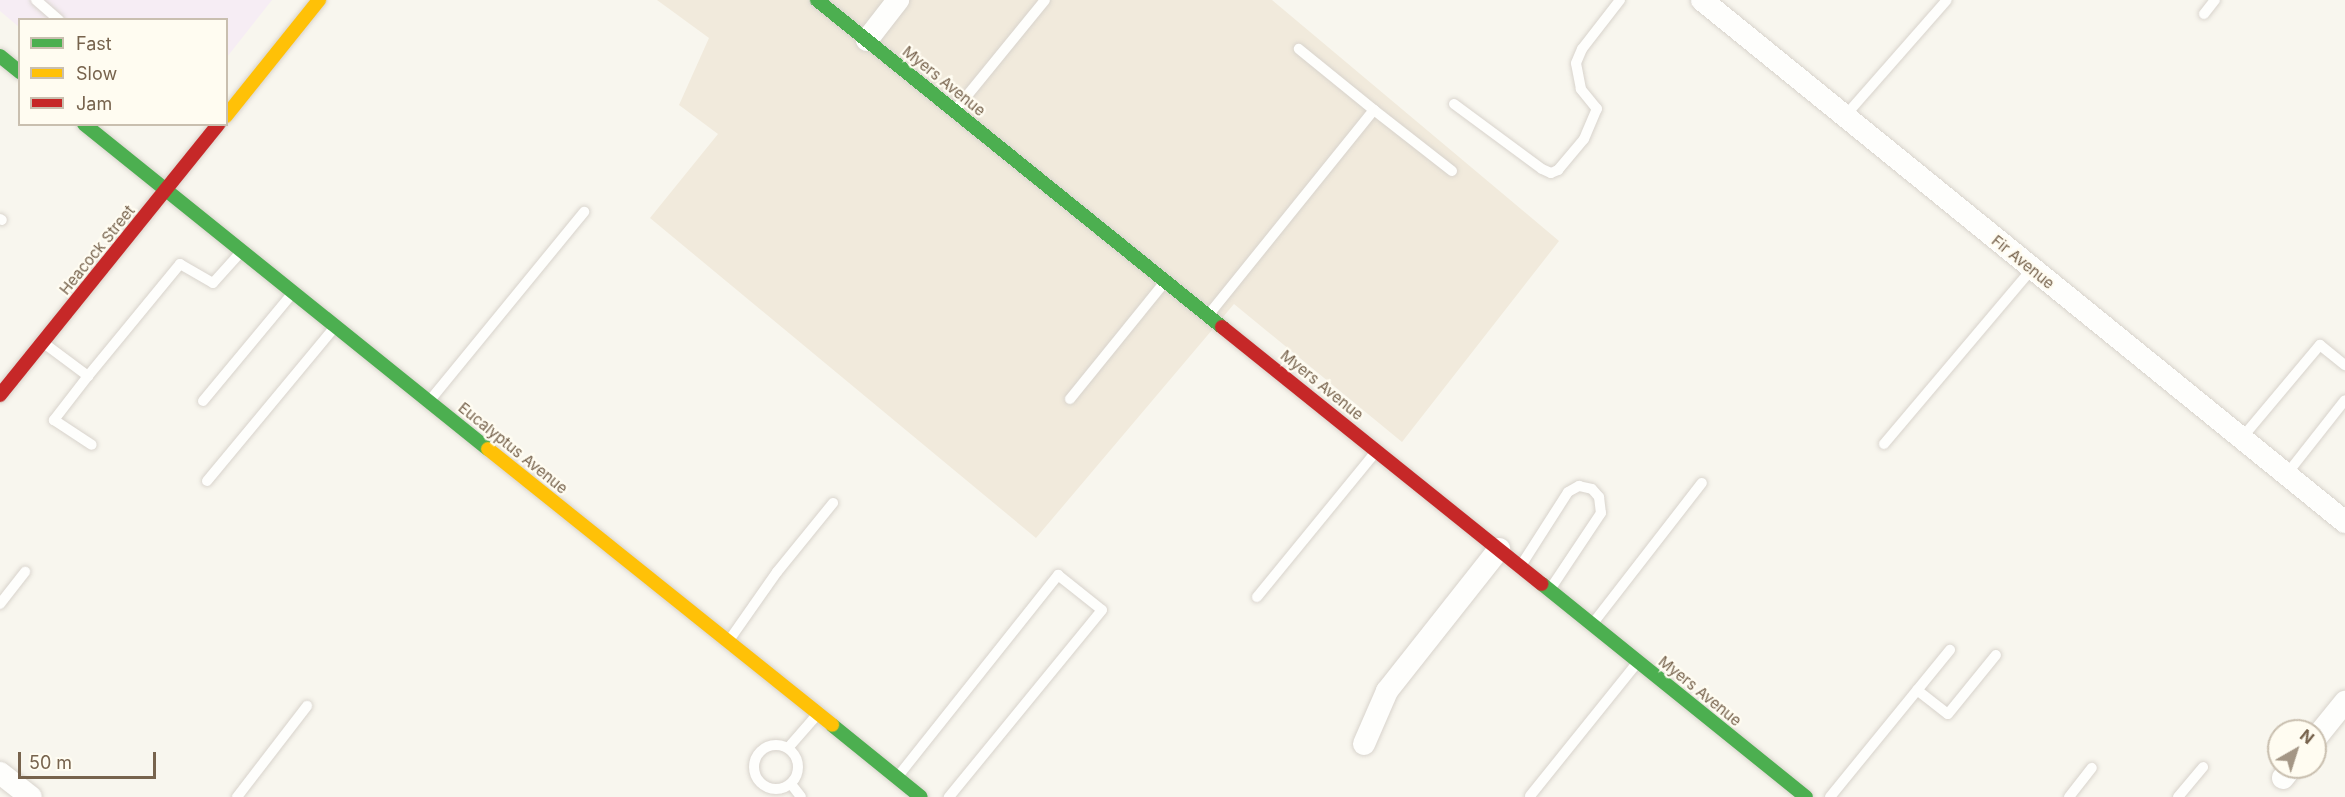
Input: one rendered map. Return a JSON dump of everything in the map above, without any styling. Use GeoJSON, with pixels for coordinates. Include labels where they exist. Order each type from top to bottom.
{"type":"FeatureCollection","features":[{"type":"Feature","properties":{"kind":"street"},"geometry":{"type":"LineString","coordinates":[[228,114],[319,0]]}},
{"type":"Feature","properties":{"kind":"street","name":"Myers Avenue"},"geometry":{"type":"LineString","coordinates":[[817,0],[1806,797]]}},
{"type":"Feature","properties":{"kind":"street"},"geometry":{"type":"LineString","coordinates":[[867,40],[898,0]]}},
{"type":"Feature","properties":{"kind":"street","name":"Fir Avenue"},"geometry":{"type":"LineString","coordinates":[[1702,0],[2286,476],[2343,516]]}},
{"type":"Feature","properties":{"kind":"street"},"geometry":{"type":"LineString","coordinates":[[0,56],[18,70]]}},
{"type":"Feature","properties":{"kind":"street","name":"Eucalyptus Avenue"},"geometry":{"type":"LineString","coordinates":[[86,126],[921,797]]}},
{"type":"Feature","properties":{"kind":"street","name":"Heacock Street"},"geometry":{"type":"LineString","coordinates":[[0,395],[217,126]]}},
{"type":"Feature","properties":{"kind":"street"},"geometry":{"type":"LineString","coordinates":[[1364,744],[1387,691],[1499,549]]}},
{"type":"Feature","properties":{"kind":"street"},"geometry":{"type":"LineString","coordinates":[[2327,724],[2345,702]]}},
{"type":"Feature","properties":{"kind":"street"},"geometry":{"type":"LineString","coordinates":[[0,773],[31,797]]}},
{"type":"Feature","properties":{"kind":"lane"},"geometry":{"type":"LineString","coordinates":[[36,0],[57,18]]}},
{"type":"Feature","properties":{"kind":"lane"},"geometry":{"type":"LineString","coordinates":[[955,111],[1045,0]]}},
{"type":"Feature","properties":{"kind":"lane"},"geometry":{"type":"LineString","coordinates":[[1454,104],[1542,169],[1551,173],[1558,170],[1584,140],[1596,109],[1581,89],[1576,63],[1581,49],[1620,0]]}},
{"type":"Feature","properties":{"kind":"lane"},"geometry":{"type":"LineString","coordinates":[[1845,116],[1947,0]]}},
{"type":"Feature","properties":{"kind":"lane"},"geometry":{"type":"LineString","coordinates":[[2204,14],[2215,0]]}},
{"type":"Feature","properties":{"kind":"lane"},"geometry":{"type":"LineString","coordinates":[[1299,49],[1452,171]]}},
{"type":"Feature","properties":{"kind":"lane"},"geometry":{"type":"LineString","coordinates":[[1208,315],[1374,110]]}},
{"type":"Feature","properties":{"kind":"lane"},"geometry":{"type":"LineString","coordinates":[[429,402],[584,212]]}},
{"type":"Feature","properties":{"kind":"lane"},"geometry":{"type":"LineString","coordinates":[[92,445],[54,420],[180,264],[213,283],[241,251]]}},
{"type":"Feature","properties":{"kind":"lane"},"geometry":{"type":"LineString","coordinates":[[1884,444],[2032,269]]}},
{"type":"Feature","properties":{"kind":"lane"},"geometry":{"type":"LineString","coordinates":[[1070,399],[1166,281]]}},
{"type":"Feature","properties":{"kind":"lane"},"geometry":{"type":"LineString","coordinates":[[203,401],[294,293]]}},
{"type":"Feature","properties":{"kind":"lane"},"geometry":{"type":"LineString","coordinates":[[207,481],[335,327]]}},
{"type":"Feature","properties":{"kind":"lane"},"geometry":{"type":"LineString","coordinates":[[43,342],[88,376]]}},
{"type":"Feature","properties":{"kind":"lane"},"geometry":{"type":"LineString","coordinates":[[2241,439],[2320,345],[2345,365]]}},
{"type":"Feature","properties":{"kind":"lane"},"geometry":{"type":"LineString","coordinates":[[2286,476],[2345,400]]}},
{"type":"Feature","properties":{"kind":"lane"},"geometry":{"type":"LineString","coordinates":[[1257,597],[1377,451]]}},
{"type":"Feature","properties":{"kind":"lane"},"geometry":{"type":"LineString","coordinates":[[1592,624],[1702,483]]}},
{"type":"Feature","properties":{"kind":"lane"},"geometry":{"type":"LineString","coordinates":[[1521,567],[1568,492],[1580,486],[1592,489],[1599,497],[1601,513],[1550,590]]}},
{"type":"Feature","properties":{"kind":"lane"},"geometry":{"type":"LineString","coordinates":[[728,642],[777,572],[833,503]]}},
{"type":"Feature","properties":{"kind":"lane"},"geometry":{"type":"LineString","coordinates":[[0,604],[25,572]]}},
{"type":"Feature","properties":{"kind":"lane"},"geometry":{"type":"LineString","coordinates":[[897,778],[1058,575],[1102,610],[949,797]]}},
{"type":"Feature","properties":{"kind":"lane"},"geometry":{"type":"LineString","coordinates":[[1830,797],[1950,650]]}},
{"type":"Feature","properties":{"kind":"lane"},"geometry":{"type":"LineString","coordinates":[[1917,690],[1948,714],[1996,655]]}},
{"type":"Feature","properties":{"kind":"lane"},"geometry":{"type":"LineString","coordinates":[[1530,796],[1638,662]]}},
{"type":"Feature","properties":{"kind":"lane"},"geometry":{"type":"LineString","coordinates":[[237,797],[307,706]]}},
{"type":"Feature","properties":{"kind":"lane"},"geometry":{"type":"LineString","coordinates":[[788,748],[818,714]]}},
{"type":"Feature","properties":{"kind":"lane"},"geometry":{"type":"LineString","coordinates":[[788,748],[766,747],[754,766],[758,780],[770,788],[791,784]]}},
{"type":"Feature","properties":{"kind":"lane"},"geometry":{"type":"LineString","coordinates":[[788,748],[798,765],[791,784]]}},
{"type":"Feature","properties":{"kind":"lane"},"geometry":{"type":"LineString","coordinates":[[2178,797],[2203,767]]}},
{"type":"Feature","properties":{"kind":"lane"},"geometry":{"type":"LineString","coordinates":[[2069,797],[2092,768]]}},
{"type":"Feature","properties":{"kind":"lane"},"geometry":{"type":"LineString","coordinates":[[791,784],[801,797]]}},
{"type":"Feature","properties":{"kind":"shaded area"},"geometry":{"type":"Polygon","coordinates":[[[0,0],[272,0],[228,56],[228,18],[18,18],[18,26],[0,11],[0,0]]]}},
{"type":"Feature","properties":{"kind":"shaded area"},"geometry":{"type":"Polygon","coordinates":[[[657,0],[1272,0],[1559,241],[1402,442],[1234,304],[1036,538],[650,218],[718,134],[679,105],[709,38],[657,0]]]}},
{"type":"Feature","properties":{"kind":"traffic: fast"},"geometry":{"type":"LineString","coordinates":[[817,0],[1222,327]]}},
{"type":"Feature","properties":{"kind":"traffic: fast"},"geometry":{"type":"LineString","coordinates":[[0,56],[18,70]]}},
{"type":"Feature","properties":{"kind":"traffic: fast"},"geometry":{"type":"LineString","coordinates":[[86,126],[488,449]]}},
{"type":"Feature","properties":{"kind":"traffic: fast"},"geometry":{"type":"LineString","coordinates":[[1542,584],[1806,797]]}},
{"type":"Feature","properties":{"kind":"traffic: fast"},"geometry":{"type":"LineString","coordinates":[[832,725],[921,797]]}},
{"type":"Feature","properties":{"kind":"traffic: slow"},"geometry":{"type":"LineString","coordinates":[[228,114],[319,0]]}},
{"type":"Feature","properties":{"kind":"traffic: slow"},"geometry":{"type":"LineString","coordinates":[[488,449],[832,725]]}},
{"type":"Feature","properties":{"kind":"traffic: jam"},"geometry":{"type":"LineString","coordinates":[[0,395],[217,126]]}},
{"type":"Feature","properties":{"kind":"traffic: jam"},"geometry":{"type":"LineString","coordinates":[[1222,327],[1542,584]]}}]}
